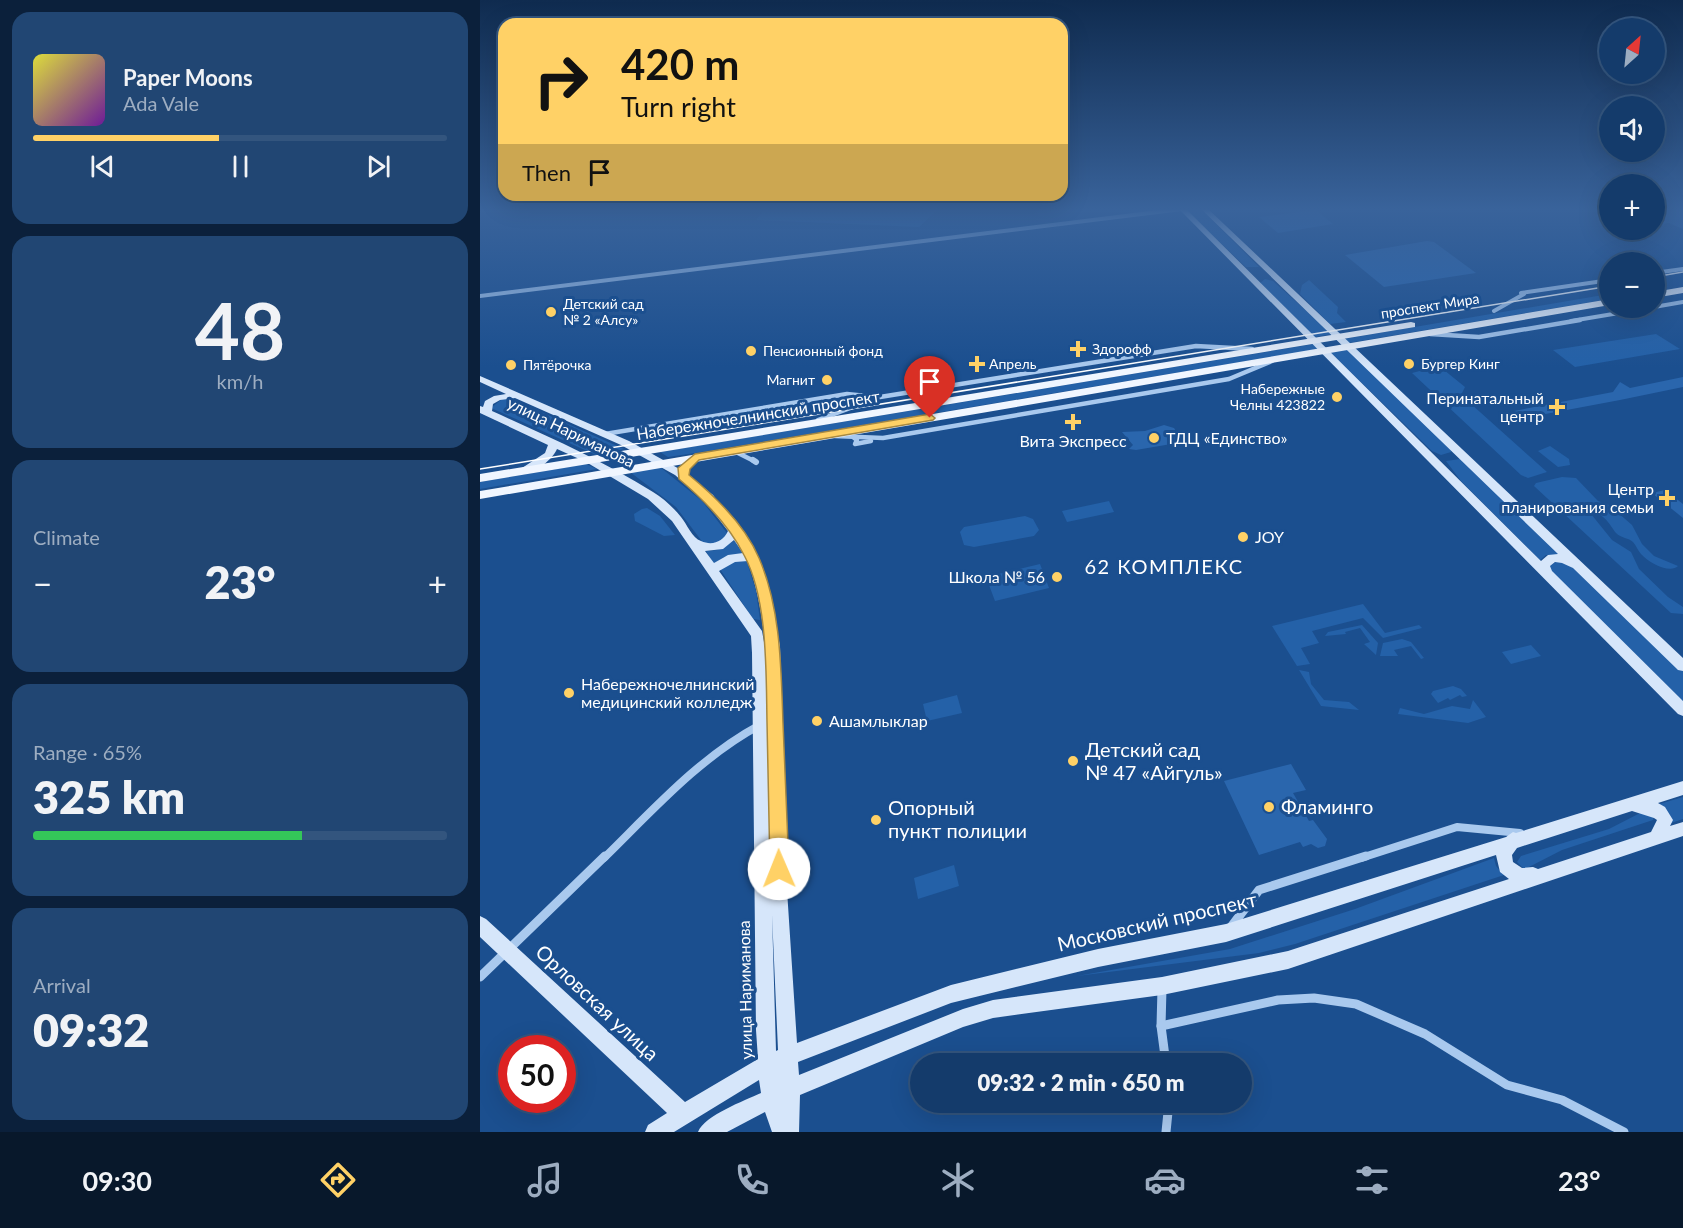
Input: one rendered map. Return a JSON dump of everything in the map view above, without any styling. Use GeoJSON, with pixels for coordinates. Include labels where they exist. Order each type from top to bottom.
{"type":"FeatureCollection","features":[{"type":"Feature","properties":{"kind":"main road"},"geometry":{"type":"LineString","coordinates":[[1234,261],[1314,340]]}},
{"type":"Feature","properties":{"kind":"main road"},"geometry":{"type":"LineString","coordinates":[[1259,261],[1331,340],[1337,363]]}},
{"type":"Feature","properties":{"kind":"main road"},"geometry":{"type":"LineString","coordinates":[[1239,266],[1256,270],[1262,267],[1262,264]]}},
{"type":"Feature","properties":{"kind":"main road"},"geometry":{"type":"LineString","coordinates":[[1258,285],[1257,280],[1268,278],[1285,287]]}},
{"type":"Feature","properties":{"kind":"main road"},"geometry":{"type":"LineString","coordinates":[[1665,283],[1683,280]]}},
{"type":"Feature","properties":{"kind":"main road"},"geometry":{"type":"LineString","coordinates":[[1665,293],[1683,290]]}},
{"type":"Feature","properties":{"kind":"main road","name":"проспект Мира"},"geometry":{"type":"LineString","coordinates":[[1331,340],[1359,333],[1599,294]]}},
{"type":"Feature","properties":{"kind":"main road","name":"проспект Мира"},"geometry":{"type":"LineString","coordinates":[[1331,340],[1349,346],[1599,304]]}},
{"type":"Feature","properties":{"kind":"main road"},"geometry":{"type":"LineString","coordinates":[[1290,344],[1303,338],[1303,329]]}},
{"type":"Feature","properties":{"kind":"main road","name":"Набережночелнинский проспект"},"geometry":{"type":"LineString","coordinates":[[480,478],[1314,340],[1331,340]]}},
{"type":"Feature","properties":{"kind":"main road","name":"Набережночелнинский проспект"},"geometry":{"type":"LineString","coordinates":[[480,495],[1279,358],[1300,354],[1331,340]]}},
{"type":"Feature","properties":{"kind":"main road"},"geometry":{"type":"LineString","coordinates":[[1363,359],[1362,348],[1370,342]]}},
{"type":"Feature","properties":{"kind":"main road"},"geometry":{"type":"LineString","coordinates":[[1349,346],[1683,666]]}},
{"type":"Feature","properties":{"kind":"main road"},"geometry":{"type":"LineString","coordinates":[[1300,354],[1322,356],[1337,363],[1683,710]]}},
{"type":"Feature","properties":{"kind":"main road","name":"улица Нариманова"},"geometry":{"type":"LineString","coordinates":[[480,379],[664,463],[709,498],[752,556],[762,585],[773,646],[790,1089],[789,1132]]}},
{"type":"Feature","properties":{"kind":"main road"},"geometry":{"type":"LineString","coordinates":[[483,411],[488,403],[497,398],[516,395]]}},
{"type":"Feature","properties":{"kind":"main road","name":"улица Нариманова"},"geometry":{"type":"LineString","coordinates":[[483,411],[614,472],[652,496],[676,518],[757,635],[767,1064],[771,1099],[782,1132]]}},
{"type":"Feature","properties":{"kind":"main road"},"geometry":{"type":"LineString","coordinates":[[525,470],[549,455],[554,443]]}},
{"type":"Feature","properties":{"kind":"main road"},"geometry":{"type":"LineString","coordinates":[[1426,450],[1448,459],[1457,456],[1457,449]]}},
{"type":"Feature","properties":{"kind":"main road"},"geometry":{"type":"LineString","coordinates":[[683,476],[684,468],[695,458]]}},
{"type":"Feature","properties":{"kind":"main road"},"geometry":{"type":"LineString","coordinates":[[694,543],[703,548],[715,548],[732,537],[734,529]]}},
{"type":"Feature","properties":{"kind":"main road"},"geometry":{"type":"LineString","coordinates":[[711,570],[732,558],[752,556]]}},
{"type":"Feature","properties":{"kind":"main road"},"geometry":{"type":"LineString","coordinates":[[1546,572],[1544,565],[1552,558],[1565,559],[1580,567]]}},
{"type":"Feature","properties":{"kind":"main road","name":"Московский проспект"},"geometry":{"type":"LineString","coordinates":[[655,1132],[767,1064],[981,984],[1226,933],[1513,840],[1683,788]]}},
{"type":"Feature","properties":{"kind":"main road"},"geometry":{"type":"LineString","coordinates":[[1629,804],[1652,807],[1662,813],[1665,820],[1657,837]]}},
{"type":"Feature","properties":{"kind":"main road"},"geometry":{"type":"LineString","coordinates":[[708,1132],[734,1116],[790,1089],[963,1018],[993,1009],[1162,986],[1287,960],[1683,829]]}},
{"type":"Feature","properties":{"kind":"main road"},"geometry":{"type":"LineString","coordinates":[[1513,840],[1504,854],[1506,866],[1520,877],[1550,874]]}},
{"type":"Feature","properties":{"kind":"main road","name":"Орловская улица"},"geometry":{"type":"LineString","coordinates":[[480,925],[683,1114]]}},
{"type":"Feature","properties":{"kind":"street"},"geometry":{"type":"LineString","coordinates":[[480,296],[764,261]]}},
{"type":"Feature","properties":{"kind":"street"},"geometry":{"type":"LineString","coordinates":[[1665,271],[1683,269]]}},
{"type":"Feature","properties":{"kind":"street"},"geometry":{"type":"LineString","coordinates":[[1494,311],[1524,294],[1521,293],[1599,282]]}},
{"type":"Feature","properties":{"kind":"street"},"geometry":{"type":"LineString","coordinates":[[1665,305],[1683,302]]}},
{"type":"Feature","properties":{"kind":"street"},"geometry":{"type":"LineString","coordinates":[[1421,333],[1479,337],[1599,317]]}},
{"type":"Feature","properties":{"kind":"street"},"geometry":{"type":"LineString","coordinates":[[809,423],[880,397],[1196,346],[1259,350]]}},
{"type":"Feature","properties":{"kind":"street"},"geometry":{"type":"LineString","coordinates":[[825,435],[854,438],[857,440],[855,444],[1229,379],[1279,358]]}},
{"type":"Feature","properties":{"kind":"street"},"geometry":{"type":"LineString","coordinates":[[604,434],[847,394],[880,397]]}},
{"type":"Feature","properties":{"kind":"street"},"geometry":{"type":"LineString","coordinates":[[733,451],[756,462]]}},
{"type":"Feature","properties":{"kind":"street"},"geometry":{"type":"LineString","coordinates":[[480,977],[686,778],[737,737],[760,725]]}},
{"type":"Feature","properties":{"kind":"street"},"geometry":{"type":"LineString","coordinates":[[1226,933],[1259,890],[1352,860],[1457,827],[1535,834]]}},
{"type":"Feature","properties":{"kind":"street"},"geometry":{"type":"LineString","coordinates":[[1162,986],[1161,1026],[1165,1053]]}},
{"type":"Feature","properties":{"kind":"street"},"geometry":{"type":"LineString","coordinates":[[1161,1026],[1278,1000],[1314,998],[1356,1004],[1425,1034],[1507,1085],[1562,1100],[1624,1132]]}},
{"type":"Feature","properties":{"kind":"street"},"geometry":{"type":"LineString","coordinates":[[1166,1132],[1168,1113]]}},
{"type":"Feature","properties":{"kind":"shaded area"},"geometry":{"type":"Polygon","coordinates":[[[1240,261],[1253,261],[1259,267],[1246,267],[1240,261]]]}},
{"type":"Feature","properties":{"kind":"shaded area"},"geometry":{"type":"Polygon","coordinates":[[[1265,279],[1273,281],[1332,334],[1315,337],[1260,283],[1265,279]]]}},
{"type":"Feature","properties":{"kind":"shaded area"},"geometry":{"type":"Polygon","coordinates":[[[1309,280],[1338,307],[1337,313],[1346,322],[1330,324],[1300,294],[1302,285],[1309,280]]]}},
{"type":"Feature","properties":{"kind":"shaded area"},"geometry":{"type":"Polygon","coordinates":[[[1599,296],[1599,301],[1348,343],[1344,339],[1599,296]]]}},
{"type":"Feature","properties":{"kind":"shaded area"},"geometry":{"type":"Polygon","coordinates":[[[1656,334],[1680,349],[1575,367],[1553,350],[1656,334]]]}},
{"type":"Feature","properties":{"kind":"shaded area"},"geometry":{"type":"Polygon","coordinates":[[[1314,344],[1319,349],[695,453],[668,457],[660,452],[1314,344]]]}},
{"type":"Feature","properties":{"kind":"shaded area"},"geometry":{"type":"Polygon","coordinates":[[[1347,349],[1451,449],[1451,452],[1441,455],[1432,451],[1330,352],[1347,349]]]}},
{"type":"Feature","properties":{"kind":"shaded area"},"geometry":{"type":"Polygon","coordinates":[[[1435,367],[1444,370],[1465,387],[1461,395],[1547,472],[1528,478],[1521,475],[1412,373],[1435,367]]]}},
{"type":"Feature","properties":{"kind":"shaded area"},"geometry":{"type":"Polygon","coordinates":[[[502,399],[512,399],[624,449],[596,455],[491,408],[502,399]]]}},
{"type":"Feature","properties":{"kind":"shaded area"},"geometry":{"type":"Polygon","coordinates":[[[1550,446],[1569,459],[1570,465],[1558,467],[1538,451],[1550,446]]]}},
{"type":"Feature","properties":{"kind":"shaded area"},"geometry":{"type":"Polygon","coordinates":[[[1460,459],[1562,555],[1546,555],[1540,560],[1461,481],[1446,461],[1460,459]]]}},
{"type":"Feature","properties":{"kind":"shaded area"},"geometry":{"type":"Polygon","coordinates":[[[586,464],[597,469],[480,489],[480,482],[586,464]]]}},
{"type":"Feature","properties":{"kind":"shaded area"},"geometry":{"type":"Polygon","coordinates":[[[660,467],[702,501],[727,533],[726,538],[717,544],[704,544],[676,507],[630,472],[660,467]]]}},
{"type":"Feature","properties":{"kind":"shaded area"},"geometry":{"type":"Polygon","coordinates":[[[1562,477],[1576,478],[1598,501],[1609,505],[1632,525],[1642,544],[1654,556],[1678,566],[1670,569],[1654,564],[1641,554],[1633,542],[1616,533],[1603,517],[1591,514],[1612,540],[1631,552],[1639,569],[1668,597],[1683,607],[1683,614],[1671,613],[1534,486],[1536,483],[1562,477]]]}},
{"type":"Feature","properties":{"kind":"shaded area"},"geometry":{"type":"Polygon","coordinates":[[[1109,501],[1114,512],[1067,522],[1062,511],[1109,501]]]}},
{"type":"Feature","properties":{"kind":"shaded area"},"geometry":{"type":"Polygon","coordinates":[[[647,508],[660,516],[675,535],[664,536],[635,521],[634,514],[647,508]]]}},
{"type":"Feature","properties":{"kind":"shaded area"},"geometry":{"type":"Polygon","coordinates":[[[1025,516],[1033,519],[1039,530],[1034,536],[974,547],[964,545],[960,532],[964,527],[1025,516]]]}},
{"type":"Feature","properties":{"kind":"shaded area"},"geometry":{"type":"Polygon","coordinates":[[[736,540],[744,553],[724,557],[713,564],[706,551],[717,550],[736,540]]]}},
{"type":"Feature","properties":{"kind":"shaded area"},"geometry":{"type":"Polygon","coordinates":[[[746,559],[756,591],[760,620],[753,619],[720,569],[736,560],[746,559]]]}},
{"type":"Feature","properties":{"kind":"shaded area"},"geometry":{"type":"Polygon","coordinates":[[[1557,561],[1574,567],[1683,671],[1683,704],[1551,572],[1550,566],[1557,561]]]}},
{"type":"Feature","properties":{"kind":"shaded area"},"geometry":{"type":"Polygon","coordinates":[[[1040,564],[1049,588],[995,601],[986,577],[1040,564]]]}},
{"type":"Feature","properties":{"kind":"shaded area"},"geometry":{"type":"Polygon","coordinates":[[[1363,604],[1385,633],[1419,625],[1422,628],[1383,638],[1363,618],[1312,631],[1319,643],[1301,648],[1310,664],[1297,666],[1272,626],[1363,604]]]}},
{"type":"Feature","properties":{"kind":"shaded area"},"geometry":{"type":"Polygon","coordinates":[[[1362,625],[1378,643],[1376,655],[1364,644],[1370,642],[1360,628],[1345,632],[1346,634],[1325,636],[1328,632],[1362,625]]]}},
{"type":"Feature","properties":{"kind":"shaded area"},"geometry":{"type":"Polygon","coordinates":[[[1402,639],[1411,642],[1424,658],[1421,659],[1411,646],[1394,650],[1398,656],[1380,656],[1383,643],[1402,639]]]}},
{"type":"Feature","properties":{"kind":"shaded area"},"geometry":{"type":"Polygon","coordinates":[[[1531,645],[1541,656],[1511,664],[1502,652],[1531,645]]]}},
{"type":"Feature","properties":{"kind":"shaded area"},"geometry":{"type":"Polygon","coordinates":[[[1299,670],[1309,672],[1311,684],[1324,700],[1349,702],[1359,710],[1321,706],[1299,670]]]}},
{"type":"Feature","properties":{"kind":"shaded area"},"geometry":{"type":"Polygon","coordinates":[[[1453,686],[1461,689],[1467,696],[1460,695],[1438,703],[1431,694],[1433,691],[1453,686]]]}},
{"type":"Feature","properties":{"kind":"shaded area"},"geometry":{"type":"Polygon","coordinates":[[[957,695],[962,713],[927,721],[923,704],[957,695]]]}},
{"type":"Feature","properties":{"kind":"shaded area"},"geometry":{"type":"Polygon","coordinates":[[[1473,700],[1486,717],[1468,723],[1398,714],[1400,708],[1424,714],[1452,706],[1470,709],[1473,700]]]}},
{"type":"Feature","properties":{"kind":"shaded area"},"geometry":{"type":"Polygon","coordinates":[[[1683,797],[1683,819],[1671,823],[1656,805],[1683,797]]]}},
{"type":"Feature","properties":{"kind":"shaded area"},"geometry":{"type":"Polygon","coordinates":[[[1644,811],[1654,817],[1653,820],[1562,850],[1527,868],[1523,868],[1517,862],[1521,856],[1609,829],[1644,811]]]}},
{"type":"Feature","properties":{"kind":"shaded area"},"geometry":{"type":"Polygon","coordinates":[[[1494,858],[1496,866],[1504,875],[1295,944],[1259,953],[1077,976],[1230,949],[1355,909],[1494,858]]]}},
{"type":"Feature","properties":{"kind":"shaded area"},"geometry":{"type":"Polygon","coordinates":[[[954,865],[959,886],[918,899],[914,878],[954,865]]]}},
{"type":"Feature","properties":{"kind":"building"},"geometry":{"type":"Polygon","coordinates":[[[1352,261],[1460,261],[1476,273],[1384,287],[1352,261]]]}},
{"type":"Feature","properties":{"kind":"building"},"geometry":{"type":"Polygon","coordinates":[[[950,365],[953,372],[947,373],[948,376],[931,378],[928,369],[950,365]]]}},
{"type":"Feature","properties":{"kind":"building"},"geometry":{"type":"Polygon","coordinates":[[[1683,377],[1683,387],[1620,400],[1519,419],[1514,411],[1613,392],[1620,382],[1630,388],[1683,377]]]}},
{"type":"Feature","properties":{"kind":"building","name":"ТДЦ «Единство»"},"geometry":{"type":"Polygon","coordinates":[[[1164,425],[1174,428],[1183,442],[1136,450],[1129,449],[1133,445],[1122,432],[1145,431],[1164,425]]]}},
{"type":"Feature","properties":{"kind":"building","name":"Центр планирования семьи"},"geometry":{"type":"Polygon","coordinates":[[[1665,490],[1683,504],[1683,518],[1652,493],[1665,490]]]}},
{"type":"Feature","properties":{"kind":"building","name":"Фламинго"},"geometry":{"type":"Polygon","coordinates":[[[1291,764],[1306,790],[1293,793],[1309,821],[1313,820],[1327,839],[1325,846],[1318,848],[1311,844],[1303,847],[1300,842],[1259,855],[1224,781],[1291,764]]]}},
{"type":"Feature","properties":{"kind":"tram line"},"geometry":{"type":"LineString","coordinates":[[1665,275],[1683,272]]}},
{"type":"Feature","properties":{"kind":"tram line"},"geometry":{"type":"LineString","coordinates":[[480,469],[1599,288]]}},
{"type":"Feature","properties":{"kind":"place","name":"Детский сад № 2 «Алсу»"},"geometry":{"type":"Point","coordinates":[551,312]}},
{"type":"Feature","properties":{"kind":"place","name":"Здорофф"},"geometry":{"type":"Point","coordinates":[1078,349]}},
{"type":"Feature","properties":{"kind":"place","name":"Пенсионный фонд"},"geometry":{"type":"Point","coordinates":[751,351]}},
{"type":"Feature","properties":{"kind":"place","name":"Апрель"},"geometry":{"type":"Point","coordinates":[977,364]}},
{"type":"Feature","properties":{"kind":"place","name":"Бургер Кинг"},"geometry":{"type":"Point","coordinates":[1409,364]}},
{"type":"Feature","properties":{"kind":"place","name":"Пятёрочка"},"geometry":{"type":"Point","coordinates":[511,365]}},
{"type":"Feature","properties":{"kind":"place","name":"Магнит"},"geometry":{"type":"Point","coordinates":[827,380]}},
{"type":"Feature","properties":{"kind":"place","name":"Набережные Челны 423822"},"geometry":{"type":"Point","coordinates":[1337,397]}},
{"type":"Feature","properties":{"kind":"place","name":"Перинатальный центр"},"geometry":{"type":"Point","coordinates":[1557,407]}},
{"type":"Feature","properties":{"kind":"place","name":"Вита Экспресс"},"geometry":{"type":"Point","coordinates":[1073,422]}},
{"type":"Feature","properties":{"kind":"place","name":"ТДЦ «Единство»"},"geometry":{"type":"Point","coordinates":[1154,438]}},
{"type":"Feature","properties":{"kind":"place","name":"Центр планирования семьи"},"geometry":{"type":"Point","coordinates":[1667,498]}},
{"type":"Feature","properties":{"kind":"place","name":"JOY"},"geometry":{"type":"Point","coordinates":[1243,537]}},
{"type":"Feature","properties":{"kind":"place","name":"Школа № 56"},"geometry":{"type":"Point","coordinates":[1057,577]}},
{"type":"Feature","properties":{"kind":"place","name":"Набережночелнинский медицинский колледж"},"geometry":{"type":"Point","coordinates":[569,693]}},
{"type":"Feature","properties":{"kind":"place","name":"Ашамлыклар"},"geometry":{"type":"Point","coordinates":[817,721]}},
{"type":"Feature","properties":{"kind":"place","name":"Детский сад № 47 «Айгуль»"},"geometry":{"type":"Point","coordinates":[1073,761]}},
{"type":"Feature","properties":{"kind":"place","name":"Фламинго"},"geometry":{"type":"Point","coordinates":[1269,807]}},
{"type":"Feature","properties":{"kind":"place","name":"Опорный пункт полиции"},"geometry":{"type":"Point","coordinates":[876,820]}},
{"type":"Feature","properties":{"kind":"district","name":"62 КОМПЛЕКС"},"geometry":{"type":"Point","coordinates":[1164,567]}},
{"type":"Feature","properties":{"kind":"route"},"geometry":{"type":"LineString","coordinates":[[779,869],[778,764],[773,646],[762,585],[752,556],[741,539],[709,498],[683,476],[684,468],[695,458],[930,418]]}}]}
